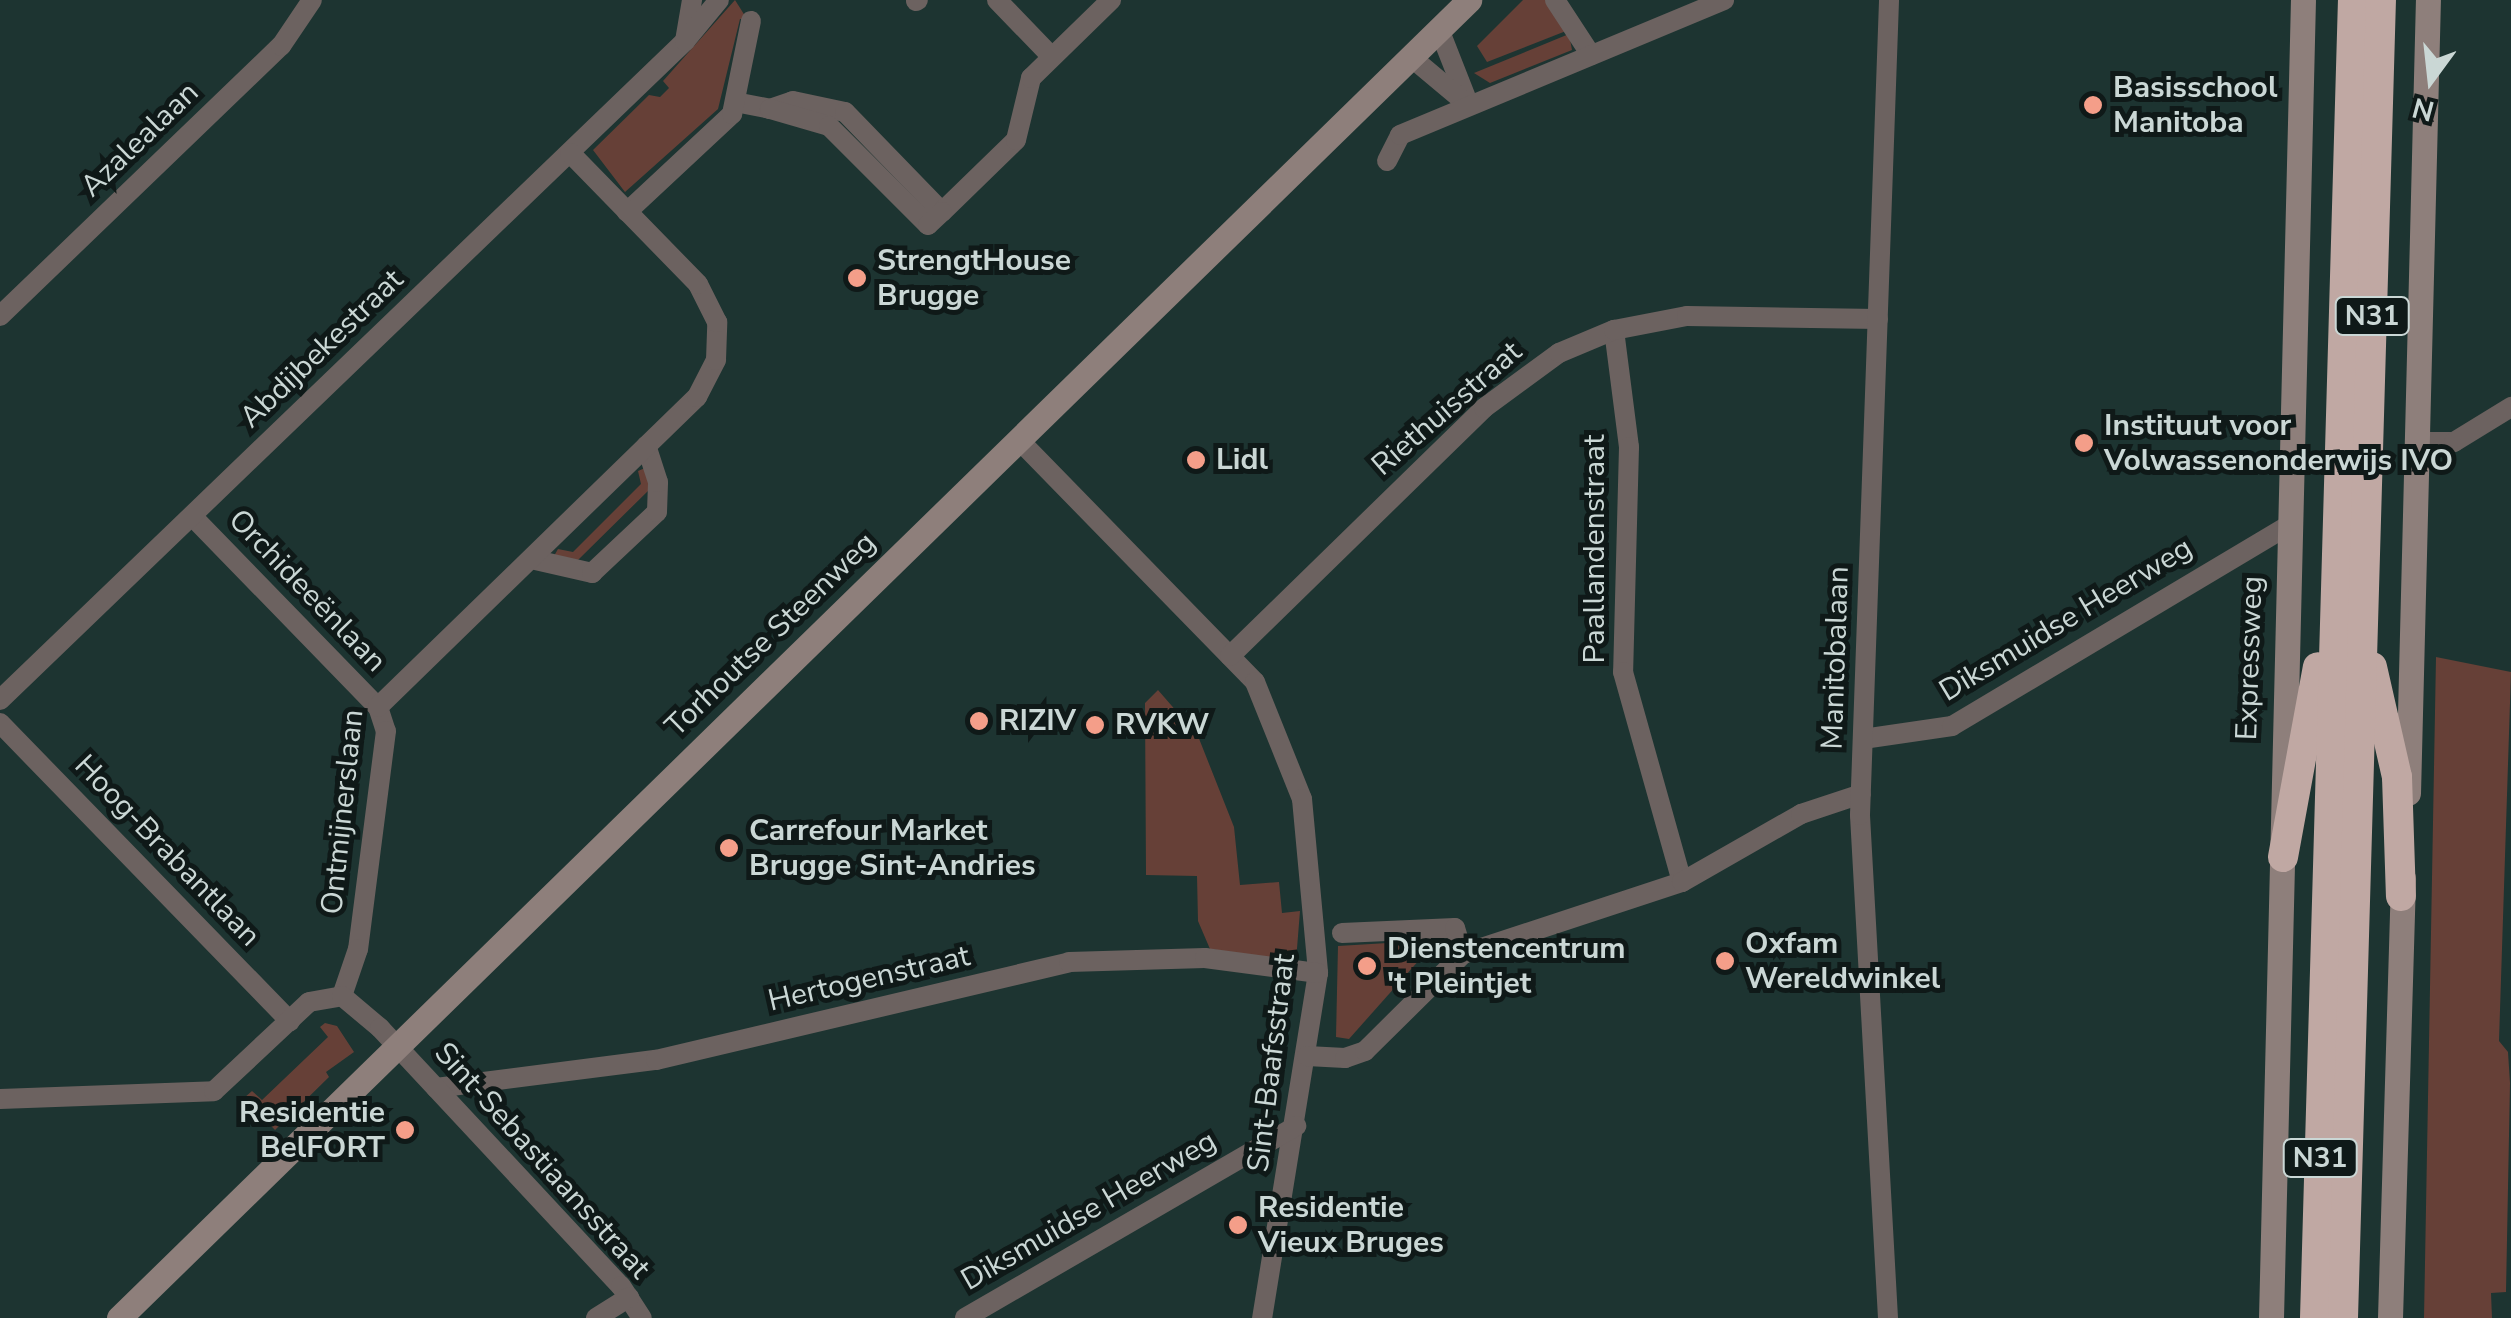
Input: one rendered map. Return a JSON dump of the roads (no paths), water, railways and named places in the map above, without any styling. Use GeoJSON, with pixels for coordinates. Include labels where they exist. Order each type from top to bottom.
{"type":"FeatureCollection","features":[{"type":"Feature","properties":{"kind":"highway","name":"N31"},"geometry":{"type":"LineString","coordinates":[[2315,1318],[2353,0]]}},
{"type":"Feature","properties":{"kind":"highway","name":"N31"},"geometry":{"type":"LineString","coordinates":[[2343,1318],[2380,0]]}},
{"type":"Feature","properties":{"kind":"highway"},"geometry":{"type":"LineString","coordinates":[[2282,857],[2316,692],[2320,643],[2337,613]]}},
{"type":"Feature","properties":{"kind":"highway"},"geometry":{"type":"LineString","coordinates":[[2363,632],[2397,777],[2401,896]]}},
{"type":"Feature","properties":{"kind":"street","name":"Azalealaan"},"geometry":{"type":"LineString","coordinates":[[0,316],[281,46],[312,0]]}},
{"type":"Feature","properties":{"kind":"street"},"geometry":{"type":"LineString","coordinates":[[684,41],[692,0]]}},
{"type":"Feature","properties":{"kind":"street","name":"Abdijbekestraat"},"geometry":{"type":"LineString","coordinates":[[0,700],[684,41],[718,0]]}},
{"type":"Feature","properties":{"kind":"street"},"geometry":{"type":"LineString","coordinates":[[996,0],[1052,57]]}},
{"type":"Feature","properties":{"kind":"street"},"geometry":{"type":"LineString","coordinates":[[735,102],[770,109],[793,101],[845,112],[942,212],[1016,140],[1031,78],[1111,0]]}},
{"type":"Feature","properties":{"kind":"street","name":"Torhoutse Steenweg"},"geometry":{"type":"LineString","coordinates":[[119,1318],[1468,0]]}},
{"type":"Feature","properties":{"kind":"street"},"geometry":{"type":"LineString","coordinates":[[1555,0],[1590,55]]}},
{"type":"Feature","properties":{"kind":"street"},"geometry":{"type":"LineString","coordinates":[[1388,161],[1400,135],[1724,0]]}},
{"type":"Feature","properties":{"kind":"street","name":"Manitobalaan"},"geometry":{"type":"LineString","coordinates":[[1888,1318],[1861,794],[1889,0]]}},
{"type":"Feature","properties":{"kind":"street","name":"Expressweg"},"geometry":{"type":"LineString","coordinates":[[2270,1318],[2303,0]]}},
{"type":"Feature","properties":{"kind":"street"},"geometry":{"type":"LineString","coordinates":[[2390,1318],[2428,0]]}},
{"type":"Feature","properties":{"kind":"street"},"geometry":{"type":"LineString","coordinates":[[628,212],[708,136],[735,102],[751,21]]}},
{"type":"Feature","properties":{"kind":"street"},"geometry":{"type":"LineString","coordinates":[[1439,29],[1469,105]]}},
{"type":"Feature","properties":{"kind":"street"},"geometry":{"type":"LineString","coordinates":[[1410,56],[1469,105]]}},
{"type":"Feature","properties":{"kind":"street","name":"Ontmijnerslaan"},"geometry":{"type":"LineString","coordinates":[[342,996],[358,949],[386,732],[378,707],[646,446],[710,378],[718,340],[712,306],[698,284],[570,152]]}},
{"type":"Feature","properties":{"kind":"street","name":"Riethuisstraat"},"geometry":{"type":"LineString","coordinates":[[1230,656],[1516,380],[1614,330],[1700,315],[1878,320]]}},
{"type":"Feature","properties":{"kind":"street","name":"Paallandenstraat"},"geometry":{"type":"LineString","coordinates":[[1614,330],[1629,448],[1623,672],[1682,882]]}},
{"type":"Feature","properties":{"kind":"street"},"geometry":{"type":"LineString","coordinates":[[2418,442],[2454,442],[2511,406]]}},
{"type":"Feature","properties":{"kind":"street","name":"Sint-Baafsstraat"},"geometry":{"type":"LineString","coordinates":[[1018,439],[1259,689],[1302,799],[1318,973],[1262,1318]]}},
{"type":"Feature","properties":{"kind":"street"},"geometry":{"type":"LineString","coordinates":[[530,558],[592,573],[657,512],[658,482],[646,446]]}},
{"type":"Feature","properties":{"kind":"street","name":"Orchideeënlaan"},"geometry":{"type":"LineString","coordinates":[[192,516],[378,707]]}},
{"type":"Feature","properties":{"kind":"street","name":"Diksmuidse Heerweg"},"geometry":{"type":"LineString","coordinates":[[1864,739],[1952,726],[2290,525]]}},
{"type":"Feature","properties":{"kind":"street","name":"Hoog-Brabantlaan"},"geometry":{"type":"LineString","coordinates":[[0,723],[290,1021]]}},
{"type":"Feature","properties":{"kind":"street"},"geometry":{"type":"LineString","coordinates":[[1307,1056],[1366,1051],[1463,954],[1682,882],[1801,814],[1861,794]]}},
{"type":"Feature","properties":{"kind":"street"},"geometry":{"type":"LineString","coordinates":[[1342,933],[1455,928],[1463,954]]}},
{"type":"Feature","properties":{"kind":"street","name":"Hertogenstraat"},"geometry":{"type":"LineString","coordinates":[[436,1088],[656,1060],[1069,962],[1205,958],[1318,973]]}},
{"type":"Feature","properties":{"kind":"street"},"geometry":{"type":"LineString","coordinates":[[0,1100],[222,1088],[308,1002],[342,996],[358,1005],[396,1046]]}},
{"type":"Feature","properties":{"kind":"street","name":"Sint-Sebastiaansstraat"},"geometry":{"type":"LineString","coordinates":[[396,1046],[628,1297],[642,1318]]}},
{"type":"Feature","properties":{"kind":"street","name":"Diksmuidse Heerweg"},"geometry":{"type":"LineString","coordinates":[[965,1318],[1296,1126]]}},
{"type":"Feature","properties":{"kind":"street"},"geometry":{"type":"LineString","coordinates":[[596,1318],[628,1297]]}},
{"type":"Feature","properties":{"kind":"place","name":"Basisschool Manitoba"},"geometry":{"type":"Point","coordinates":[2093,105]}},
{"type":"Feature","properties":{"kind":"place","name":"StrengtHouse Brugge"},"geometry":{"type":"Point","coordinates":[857,278]}},
{"type":"Feature","properties":{"kind":"place","name":"Instituut voor Volwassenonderwijs IVO"},"geometry":{"type":"Point","coordinates":[2084,443]}},
{"type":"Feature","properties":{"kind":"place","name":"Lidl"},"geometry":{"type":"Point","coordinates":[1196,460]}},
{"type":"Feature","properties":{"kind":"place","name":"RIZIV"},"geometry":{"type":"Point","coordinates":[979,721]}},
{"type":"Feature","properties":{"kind":"place","name":"RVKW"},"geometry":{"type":"Point","coordinates":[1095,725]}},
{"type":"Feature","properties":{"kind":"place","name":"Carrefour Market Brugge Sint-Andries"},"geometry":{"type":"Point","coordinates":[729,848]}},
{"type":"Feature","properties":{"kind":"place","name":"Oxfam Wereldwinkel"},"geometry":{"type":"Point","coordinates":[1725,961]}},
{"type":"Feature","properties":{"kind":"place","name":"Dienstencentrum 't Pleintjet"},"geometry":{"type":"Point","coordinates":[1367,966]}},
{"type":"Feature","properties":{"kind":"place","name":"Residentie BelFORT"},"geometry":{"type":"Point","coordinates":[405,1130]}},
{"type":"Feature","properties":{"kind":"place","name":"Residentie Vieux Bruges"},"geometry":{"type":"Point","coordinates":[1238,1225]}}]}
